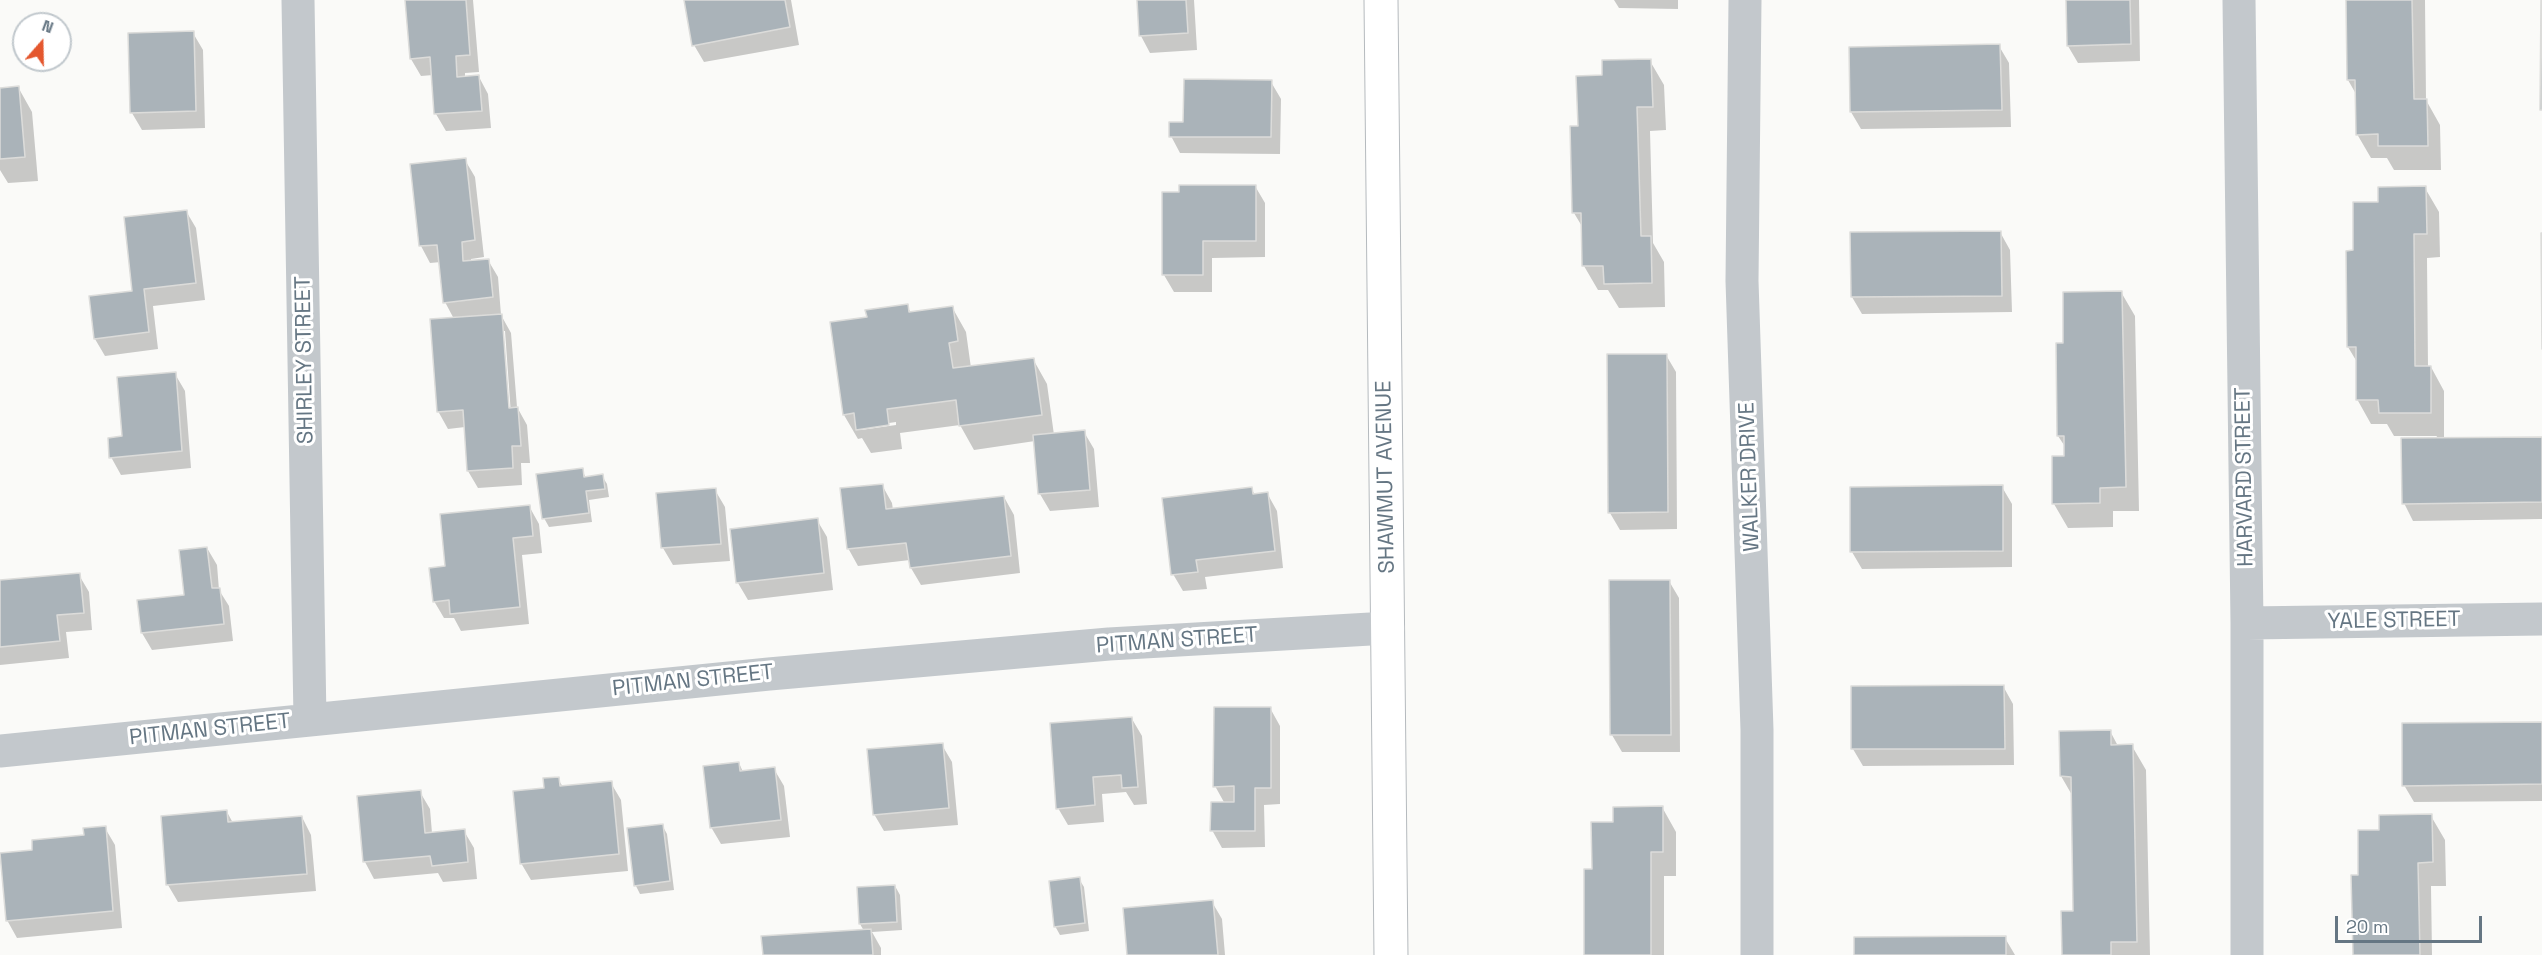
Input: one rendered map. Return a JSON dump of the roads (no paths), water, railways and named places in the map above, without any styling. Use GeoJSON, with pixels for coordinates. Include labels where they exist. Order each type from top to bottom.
{"type":"FeatureCollection","features":[{"type":"Feature","properties":{"kind":"main road","name":"SHAWMUT AVENUE"},"geometry":{"type":"LineString","coordinates":[[1381,0],[1391,955]]}},
{"type":"Feature","properties":{"kind":"street","name":"SHIRLEY STREET"},"geometry":{"type":"LineString","coordinates":[[298,0],[310,720]]}},
{"type":"Feature","properties":{"kind":"street","name":"WALKER DRIVE"},"geometry":{"type":"LineString","coordinates":[[1745,0],[1742,281],[1755,662],[1757,955]]}},
{"type":"Feature","properties":{"kind":"street","name":"HARVARD STREET"},"geometry":{"type":"LineString","coordinates":[[2239,0],[2247,623],[2247,955]]}},
{"type":"Feature","properties":{"kind":"street","name":"YALE STREET"},"geometry":{"type":"LineString","coordinates":[[2247,623],[2542,619]]}},
{"type":"Feature","properties":{"kind":"street","name":"PITMAN STREET"},"geometry":{"type":"LineString","coordinates":[[0,751],[770,674],[1109,644],[1388,628]]}}]}
